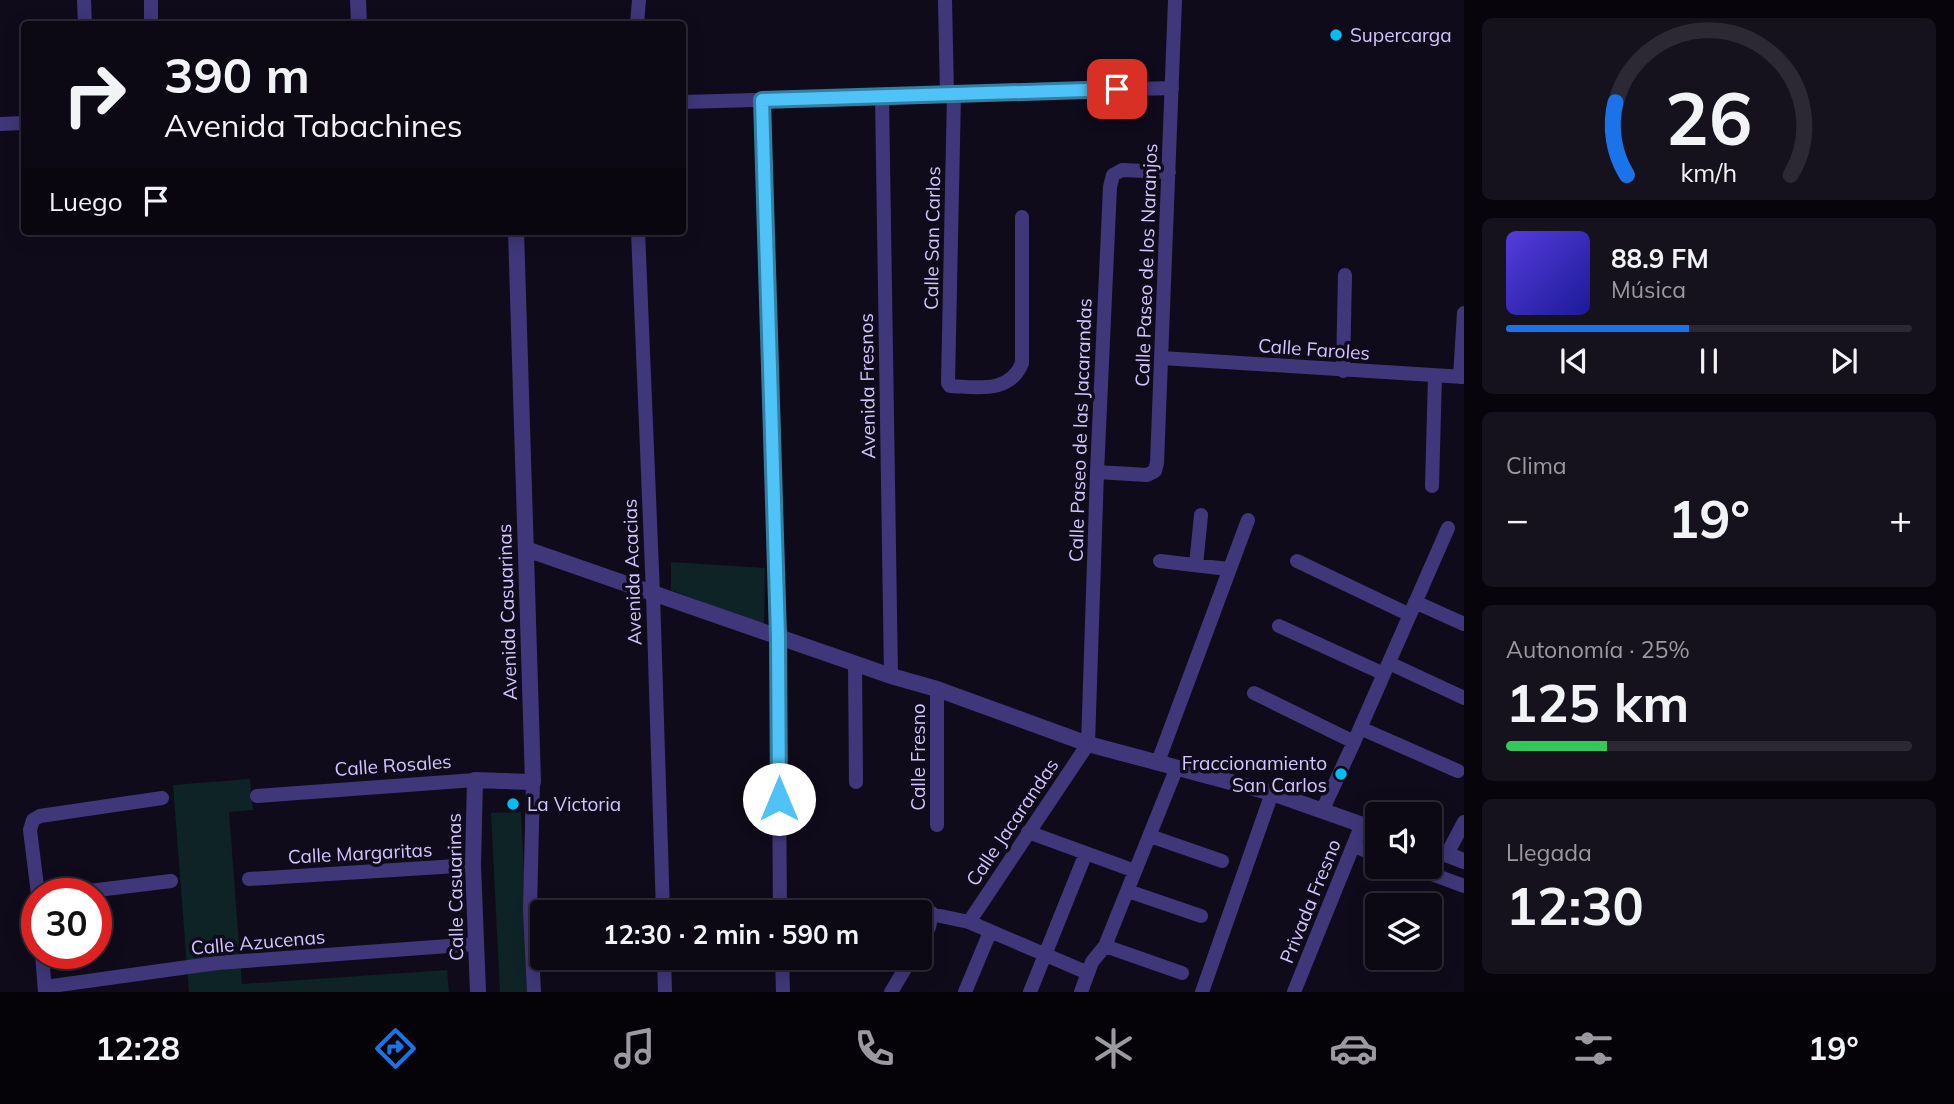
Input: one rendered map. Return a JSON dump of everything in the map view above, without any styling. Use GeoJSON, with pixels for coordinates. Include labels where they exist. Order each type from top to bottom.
{"type":"FeatureCollection","features":[{"type":"Feature","properties":{"kind":"street"},"geometry":{"type":"LineString","coordinates":[[84,0],[85,21]]}},
{"type":"Feature","properties":{"kind":"street"},"geometry":{"type":"LineString","coordinates":[[151,0],[151,21]]}},
{"type":"Feature","properties":{"kind":"street"},"geometry":{"type":"LineString","coordinates":[[358,0],[359,21]]}},
{"type":"Feature","properties":{"kind":"street"},"geometry":{"type":"LineString","coordinates":[[637,21],[639,0]]}},
{"type":"Feature","properties":{"kind":"street","name":"Calle San Carlos"},"geometry":{"type":"LineString","coordinates":[[945,0],[951,94],[950,386],[995,388],[1003,385],[1020,369],[1022,216]]}},
{"type":"Feature","properties":{"kind":"street","name":"Calle Paseo de los Naranjos"},"geometry":{"type":"LineString","coordinates":[[1097,472],[1147,475],[1155,471],[1157,463],[1175,0]]}},
{"type":"Feature","properties":{"kind":"street"},"geometry":{"type":"LineString","coordinates":[[686,103],[1172,88]]}},
{"type":"Feature","properties":{"kind":"street","name":"Avenida Fresnos"},"geometry":{"type":"LineString","coordinates":[[882,96],[891,676]]}},
{"type":"Feature","properties":{"kind":"street"},"geometry":{"type":"LineString","coordinates":[[762,100],[778,636],[780,900]]}},
{"type":"Feature","properties":{"kind":"street"},"geometry":{"type":"LineString","coordinates":[[0,124],[21,123]]}},
{"type":"Feature","properties":{"kind":"street","name":"Calle Paseo de las Jacarandas"},"geometry":{"type":"LineString","coordinates":[[1088,744],[1110,187],[1113,175],[1122,170],[1169,172]]}},
{"type":"Feature","properties":{"kind":"street","name":"Avenida Casuarinas"},"geometry":{"type":"LineString","coordinates":[[516,235],[533,782],[530,900]]}},
{"type":"Feature","properties":{"kind":"street","name":"Avenida Acacias"},"geometry":{"type":"LineString","coordinates":[[638,235],[653,594],[662,900]]}},
{"type":"Feature","properties":{"kind":"street"},"geometry":{"type":"LineString","coordinates":[[1343,371],[1345,275]]}},
{"type":"Feature","properties":{"kind":"street"},"geometry":{"type":"LineString","coordinates":[[1462,377],[1464,313]]}},
{"type":"Feature","properties":{"kind":"street","name":"Calle Faroles"},"geometry":{"type":"LineString","coordinates":[[1162,358],[1462,377]]}},
{"type":"Feature","properties":{"kind":"street"},"geometry":{"type":"LineString","coordinates":[[1432,486],[1435,376]]}},
{"type":"Feature","properties":{"kind":"street"},"geometry":{"type":"LineString","coordinates":[[1196,565],[1201,515]]}},
{"type":"Feature","properties":{"kind":"street"},"geometry":{"type":"LineString","coordinates":[[1158,762],[1248,520]]}},
{"type":"Feature","properties":{"kind":"street"},"geometry":{"type":"LineString","coordinates":[[1322,809],[1448,528]]}},
{"type":"Feature","properties":{"kind":"street"},"geometry":{"type":"LineString","coordinates":[[526,549],[891,676],[937,689],[1088,744],[1272,793],[1365,825]]}},
{"type":"Feature","properties":{"kind":"street"},"geometry":{"type":"LineString","coordinates":[[1160,561],[1228,569]]}},
{"type":"Feature","properties":{"kind":"street"},"geometry":{"type":"LineString","coordinates":[[1297,561],[1413,608],[1464,624]]}},
{"type":"Feature","properties":{"kind":"street"},"geometry":{"type":"LineString","coordinates":[[1279,626],[1464,698]]}},
{"type":"Feature","properties":{"kind":"street"},"geometry":{"type":"LineString","coordinates":[[855,663],[856,782]]}},
{"type":"Feature","properties":{"kind":"street","name":"Calle Fresno"},"geometry":{"type":"LineString","coordinates":[[937,689],[937,825]]}},
{"type":"Feature","properties":{"kind":"street"},"geometry":{"type":"LineString","coordinates":[[1254,693],[1354,742]]}},
{"type":"Feature","properties":{"kind":"street"},"geometry":{"type":"LineString","coordinates":[[1360,728],[1458,771]]}},
{"type":"Feature","properties":{"kind":"street","name":"Calle Jacarandas"},"geometry":{"type":"LineString","coordinates":[[970,922],[1088,744]]}},
{"type":"Feature","properties":{"kind":"street"},"geometry":{"type":"LineString","coordinates":[[1082,992],[1092,962],[1105,946],[1177,767]]}},
{"type":"Feature","properties":{"kind":"street","name":"Calle Rosales"},"geometry":{"type":"LineString","coordinates":[[257,796],[475,780],[533,782]]}},
{"type":"Feature","properties":{"kind":"street","name":"Calle Casuarinas"},"geometry":{"type":"LineString","coordinates":[[475,780],[473,865],[478,992]]}},
{"type":"Feature","properties":{"kind":"street"},"geometry":{"type":"LineString","coordinates":[[1202,992],[1272,793]]}},
{"type":"Feature","properties":{"kind":"street"},"geometry":{"type":"LineString","coordinates":[[36,878],[30,830],[33,820],[40,816],[162,798]]}},
{"type":"Feature","properties":{"kind":"street"},"geometry":{"type":"LineString","coordinates":[[1447,854],[1462,830]]}},
{"type":"Feature","properties":{"kind":"street"},"geometry":{"type":"LineString","coordinates":[[1028,832],[1136,871]]}},
{"type":"Feature","properties":{"kind":"street","name":"Privada Fresno"},"geometry":{"type":"LineString","coordinates":[[1294,992],[1354,846],[1365,832]]}},
{"type":"Feature","properties":{"kind":"street"},"geometry":{"type":"LineString","coordinates":[[1150,836],[1222,861]]}},
{"type":"Feature","properties":{"kind":"street"},"geometry":{"type":"LineString","coordinates":[[1354,846],[1365,850]]}},
{"type":"Feature","properties":{"kind":"street"},"geometry":{"type":"LineString","coordinates":[[1030,992],[1086,852]]}},
{"type":"Feature","properties":{"kind":"street"},"geometry":{"type":"LineString","coordinates":[[1442,852],[1464,861]]}},
{"type":"Feature","properties":{"kind":"street","name":"Calle Margaritas"},"geometry":{"type":"LineString","coordinates":[[249,878],[473,865]]}},
{"type":"Feature","properties":{"kind":"street"},"geometry":{"type":"LineString","coordinates":[[1442,878],[1464,886]]}},
{"type":"Feature","properties":{"kind":"street"},"geometry":{"type":"LineString","coordinates":[[112,888],[171,881]]}},
{"type":"Feature","properties":{"kind":"street"},"geometry":{"type":"LineString","coordinates":[[1128,891],[1201,916]]}},
{"type":"Feature","properties":{"kind":"street"},"geometry":{"type":"LineString","coordinates":[[932,913],[970,922],[1088,973]]}},
{"type":"Feature","properties":{"kind":"street"},"geometry":{"type":"LineString","coordinates":[[965,992],[990,932]]}},
{"type":"Feature","properties":{"kind":"street","name":"Calle Azucenas"},"geometry":{"type":"LineString","coordinates":[[45,990],[217,963],[476,944]]}},
{"type":"Feature","properties":{"kind":"street"},"geometry":{"type":"LineString","coordinates":[[1105,946],[1182,973]]}},
{"type":"Feature","properties":{"kind":"street"},"geometry":{"type":"LineString","coordinates":[[43,969],[45,990]]}},
{"type":"Feature","properties":{"kind":"street","name":"Avenida Casuarinas"},"geometry":{"type":"LineString","coordinates":[[533,970],[534,992]]}},
{"type":"Feature","properties":{"kind":"street"},"geometry":{"type":"LineString","coordinates":[[664,970],[665,992]]}},
{"type":"Feature","properties":{"kind":"street"},"geometry":{"type":"LineString","coordinates":[[782,970],[783,992]]}},
{"type":"Feature","properties":{"kind":"street"},"geometry":{"type":"LineString","coordinates":[[891,992],[904,970]]}},
{"type":"Feature","properties":{"kind":"green space"},"geometry":{"type":"Polygon","coordinates":[[[671,562],[765,568],[764,625],[671,590],[671,562]]]}},
{"type":"Feature","properties":{"kind":"green space"},"geometry":{"type":"Polygon","coordinates":[[[250,779],[253,810],[229,812],[242,984],[447,970],[449,992],[189,992],[173,785],[250,779]]]}},
{"type":"Feature","properties":{"kind":"green space"},"geometry":{"type":"Polygon","coordinates":[[[521,812],[530,992],[500,992],[491,813],[521,812]]]}},
{"type":"Feature","properties":{"kind":"place","name":"Supercarga"},"geometry":{"type":"Point","coordinates":[1336,35]}},
{"type":"Feature","properties":{"kind":"place","name":"Fraccionamiento San Carlos"},"geometry":{"type":"Point","coordinates":[1341,774]}},
{"type":"Feature","properties":{"kind":"place","name":"La Victoria"},"geometry":{"type":"Point","coordinates":[513,804]}},
{"type":"Feature","properties":{"kind":"route"},"geometry":{"type":"LineString","coordinates":[[779,799],[778,636],[762,100],[1117,89]]}}]}
